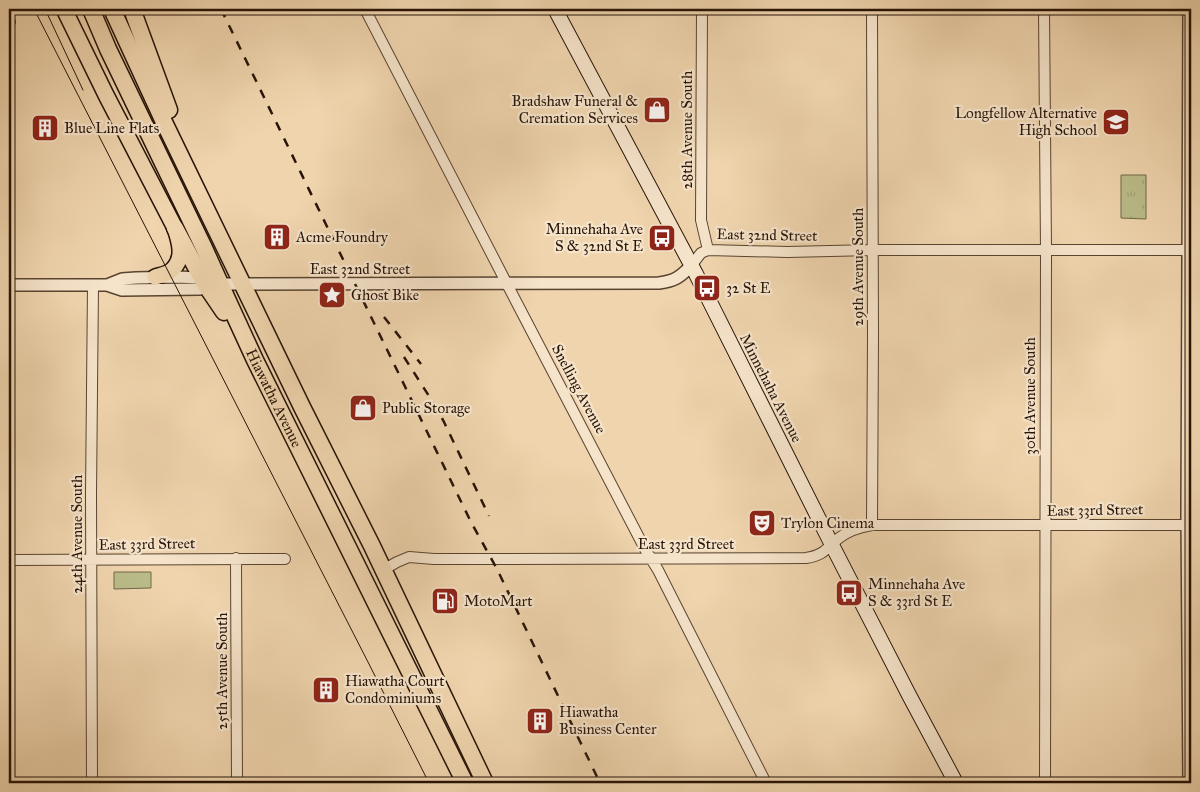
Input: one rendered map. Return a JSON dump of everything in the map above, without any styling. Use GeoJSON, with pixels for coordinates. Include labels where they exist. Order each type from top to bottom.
{"type":"FeatureCollection","features":[{"type":"Feature","properties":{"kind":"highway"},"geometry":{"type":"LineString","coordinates":[[91,9],[213,284]]}},
{"type":"Feature","properties":{"kind":"highway","name":"Hiawatha Avenue"},"geometry":{"type":"LineString","coordinates":[[112,9],[242,284],[383,570],[485,783]]}},
{"type":"Feature","properties":{"kind":"highway"},"geometry":{"type":"LineString","coordinates":[[132,9],[196,188]]}},
{"type":"Feature","properties":{"kind":"highway"},"geometry":{"type":"LineString","coordinates":[[175,228],[213,284]]}},
{"type":"Feature","properties":{"kind":"highway","name":"Hiawatha Avenue"},"geometry":{"type":"LineString","coordinates":[[213,284],[255,360],[465,783]]}},
{"type":"Feature","properties":{"kind":"main road"},"geometry":{"type":"LineString","coordinates":[[64,9],[175,228],[180,246],[179,259],[174,269],[155,278]]}},
{"type":"Feature","properties":{"kind":"main road","name":"Minnehaha Avenue"},"geometry":{"type":"LineString","coordinates":[[555,9],[691,266],[832,545],[956,783]]}},
{"type":"Feature","properties":{"kind":"street","name":"Snelling Avenue"},"geometry":{"type":"LineString","coordinates":[[365,9],[766,783]]}},
{"type":"Feature","properties":{"kind":"street","name":"28th Avenue South"},"geometry":{"type":"LineString","coordinates":[[702,9],[701,220],[708,250]]}},
{"type":"Feature","properties":{"kind":"street","name":"29th Avenue South"},"geometry":{"type":"LineString","coordinates":[[872,9],[874,335],[872,525]]}},
{"type":"Feature","properties":{"kind":"street","name":"30th Avenue South"},"geometry":{"type":"LineString","coordinates":[[1044,9],[1046,250],[1045,783]]}},
{"type":"Feature","properties":{"kind":"street"},"geometry":{"type":"LineString","coordinates":[[1189,9],[1189,783]]}},
{"type":"Feature","properties":{"kind":"street","name":"East 32nd Street"},"geometry":{"type":"LineString","coordinates":[[9,285],[107,285],[122,290],[184,290],[213,284],[659,283],[682,276],[701,253],[708,250],[787,252],[873,250],[1190,250]]}},
{"type":"Feature","properties":{"kind":"street","name":"East 32nd Street"},"geometry":{"type":"LineString","coordinates":[[107,285],[122,279],[136,278],[198,278],[213,284]]}},
{"type":"Feature","properties":{"kind":"street","name":"24th Avenue South"},"geometry":{"type":"LineString","coordinates":[[92,783],[93,285]]}},
{"type":"Feature","properties":{"kind":"street","name":"East 33rd Street"},"geometry":{"type":"LineString","coordinates":[[383,570],[409,557],[434,559],[806,558],[820,554],[854,528],[872,525],[1189,525]]}},
{"type":"Feature","properties":{"kind":"street","name":"25th Avenue South"},"geometry":{"type":"LineString","coordinates":[[236,558],[237,783]]}},
{"type":"Feature","properties":{"kind":"street","name":"East 33rd Street"},"geometry":{"type":"LineString","coordinates":[[9,560],[285,559]]}},
{"type":"Feature","properties":{"kind":"green space"},"geometry":{"type":"Polygon","coordinates":[[[1121,175],[1146,175],[1146,219],[1121,218],[1121,175]]]}},
{"type":"Feature","properties":{"kind":"green space"},"geometry":{"type":"Polygon","coordinates":[[[114,572],[151,572],[151,588],[114,589],[114,572]]]}},
{"type":"Feature","properties":{"kind":"tram line"},"geometry":{"type":"LineString","coordinates":[[34,9],[429,783]]}},
{"type":"Feature","properties":{"kind":"tram line"},"geometry":{"type":"LineString","coordinates":[[45,9],[83,90]]}},
{"type":"Feature","properties":{"kind":"railway"},"geometry":{"type":"LineString","coordinates":[[221,9],[471,522],[497,569],[600,783]]}},
{"type":"Feature","properties":{"kind":"railway"},"geometry":{"type":"LineString","coordinates":[[384,317],[421,364]]}},
{"type":"Feature","properties":{"kind":"railway"},"geometry":{"type":"LineString","coordinates":[[404,357],[436,407],[489,516]]}},
{"type":"Feature","properties":{"kind":"place","name":"Bradshaw Funeral & Cremation Services"},"geometry":{"type":"Point","coordinates":[657,110]}},
{"type":"Feature","properties":{"kind":"place","name":"Longfellow Alternative High School"},"geometry":{"type":"Point","coordinates":[1116,122]}},
{"type":"Feature","properties":{"kind":"place","name":"Blue Line Flats"},"geometry":{"type":"Point","coordinates":[45,128]}},
{"type":"Feature","properties":{"kind":"place","name":"Acme Foundry"},"geometry":{"type":"Point","coordinates":[277,237]}},
{"type":"Feature","properties":{"kind":"place","name":"Minnehaha Ave S & 32nd St E"},"geometry":{"type":"Point","coordinates":[662,238]}},
{"type":"Feature","properties":{"kind":"place","name":"32 St E"},"geometry":{"type":"Point","coordinates":[707,288]}},
{"type":"Feature","properties":{"kind":"place","name":"Ghost Bike"},"geometry":{"type":"Point","coordinates":[332,295]}},
{"type":"Feature","properties":{"kind":"place","name":"Public Storage"},"geometry":{"type":"Point","coordinates":[363,408]}},
{"type":"Feature","properties":{"kind":"place","name":"Trylon Cinema"},"geometry":{"type":"Point","coordinates":[762,523]}},
{"type":"Feature","properties":{"kind":"place","name":"Minnehaha Ave S & 33rd St E"},"geometry":{"type":"Point","coordinates":[849,593]}},
{"type":"Feature","properties":{"kind":"place","name":"MotoMart"},"geometry":{"type":"Point","coordinates":[445,601]}},
{"type":"Feature","properties":{"kind":"place","name":"Hiawatha Court Condominiums"},"geometry":{"type":"Point","coordinates":[326,690]}},
{"type":"Feature","properties":{"kind":"place","name":"Hiawatha Business Center"},"geometry":{"type":"Point","coordinates":[540,721]}}]}
